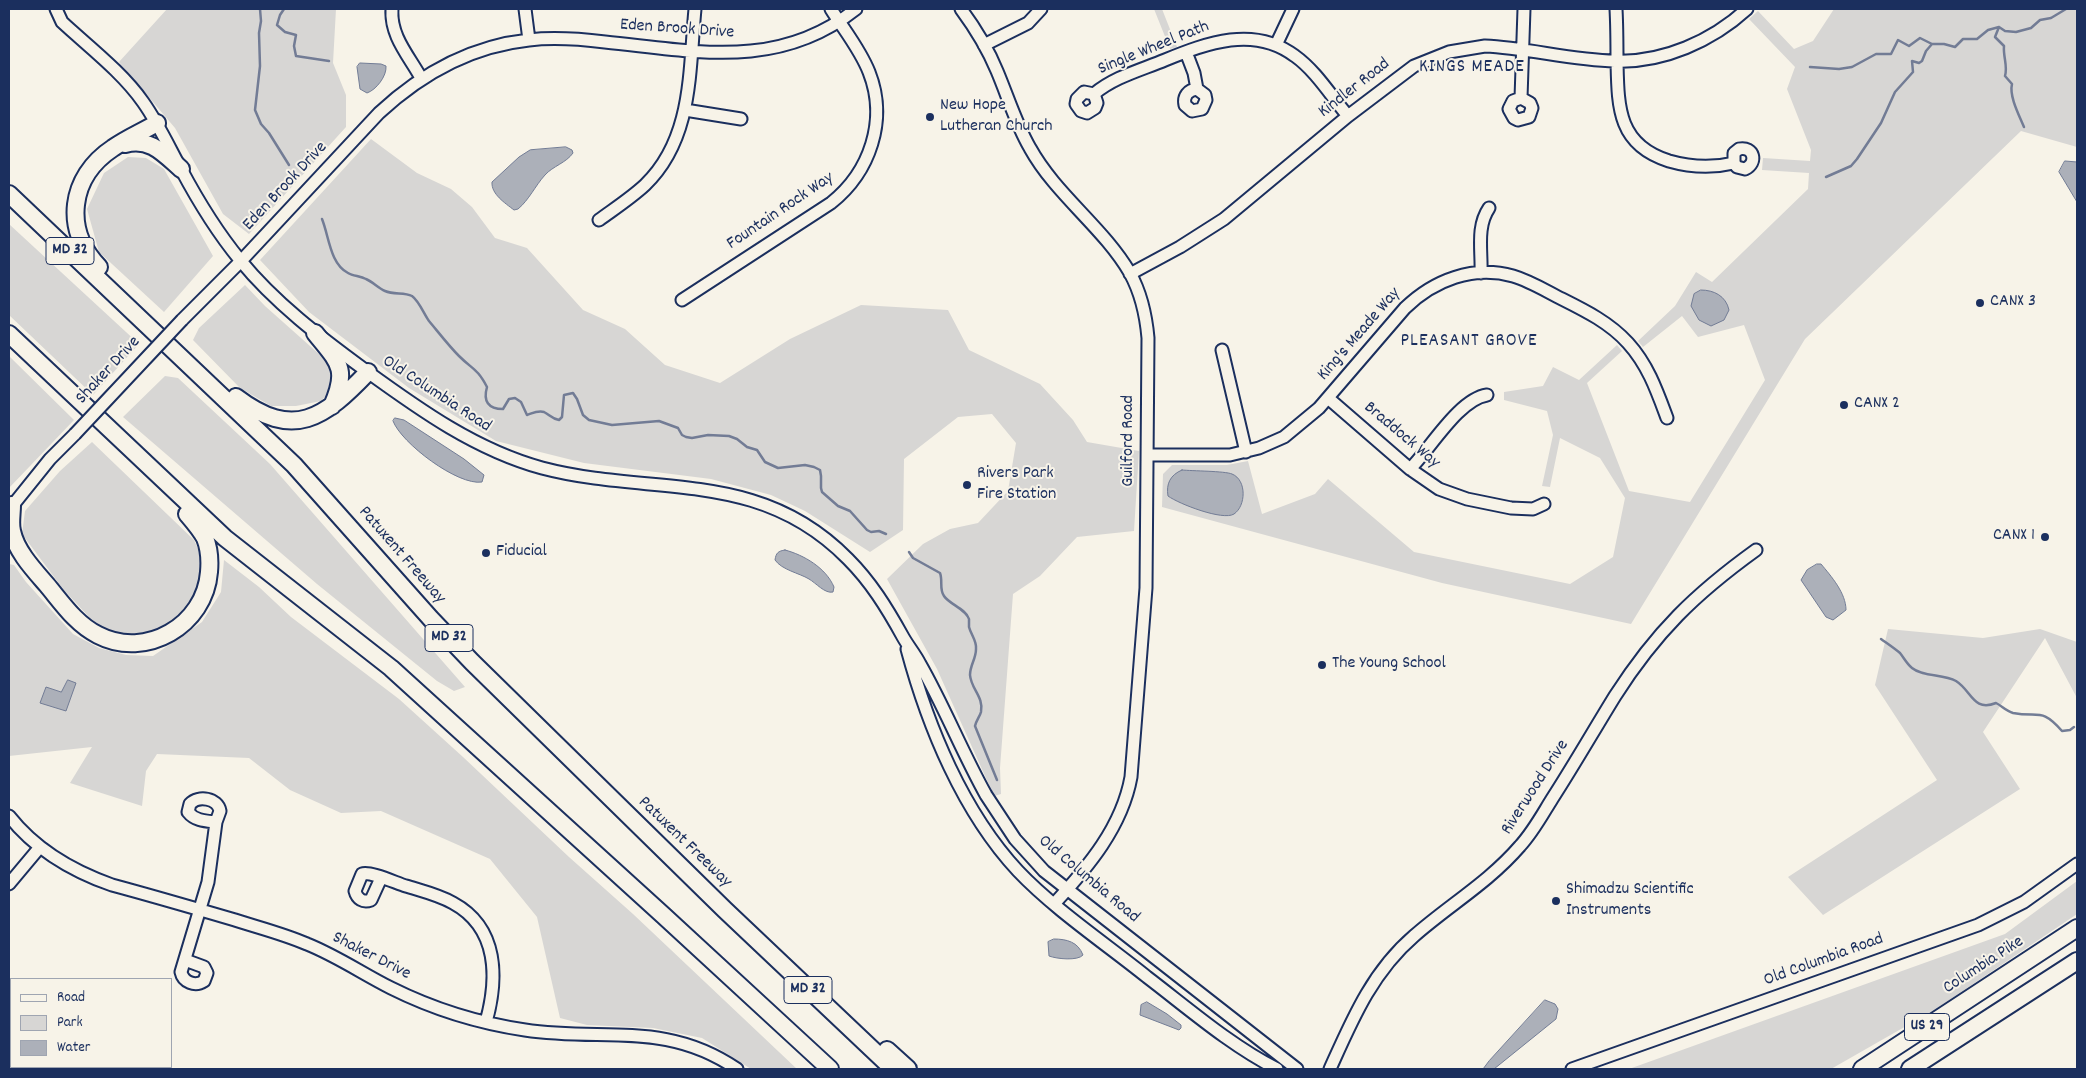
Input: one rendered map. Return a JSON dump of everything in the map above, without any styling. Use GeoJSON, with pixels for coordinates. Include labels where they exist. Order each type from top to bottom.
{"type":"FeatureCollection","features":[{"type":"Feature","properties":{"kind":"highway"},"geometry":{"type":"LineString","coordinates":[[131,308],[110,278],[88,255],[80,240],[76,218],[78,196],[87,174],[113,148],[157,123]]}},
{"type":"Feature","properties":{"kind":"highway"},"geometry":{"type":"LineString","coordinates":[[113,148],[136,142],[149,144],[159,149],[181,169]]}},
{"type":"Feature","properties":{"kind":"highway","name":"Patuxent Freeway"},"geometry":{"type":"LineString","coordinates":[[9,194],[294,465],[431,619],[472,662],[725,910],[893,1069]]}},
{"type":"Feature","properties":{"kind":"highway"},"geometry":{"type":"LineString","coordinates":[[315,333],[340,367],[339,387],[331,408]]}},
{"type":"Feature","properties":{"kind":"highway","name":"MD 32"},"geometry":{"type":"LineString","coordinates":[[9,334],[89,412],[226,538],[391,668],[830,1069]]}},
{"type":"Feature","properties":{"kind":"highway"},"geometry":{"type":"LineString","coordinates":[[9,348],[89,412]]}},
{"type":"Feature","properties":{"kind":"highway"},"geometry":{"type":"LineString","coordinates":[[182,357],[248,406],[265,416],[280,420],[296,420],[320,414],[343,398],[368,372]]}},
{"type":"Feature","properties":{"kind":"highway"},"geometry":{"type":"LineString","coordinates":[[10,507],[13,538],[35,571],[75,618],[86,628],[99,636],[121,643],[146,643],[171,633],[191,616],[199,605],[209,579],[210,564],[206,540],[192,520],[124,443]]}},
{"type":"Feature","properties":{"kind":"highway"},"geometry":{"type":"LineString","coordinates":[[9,551],[35,571]]}},
{"type":"Feature","properties":{"kind":"highway"},"geometry":{"type":"LineString","coordinates":[[725,910],[849,1015],[908,1069]]}},
{"type":"Feature","properties":{"kind":"highway"},"geometry":{"type":"LineString","coordinates":[[664,916],[815,1069]]}},
{"type":"Feature","properties":{"kind":"highway","name":"Columbia Pike"},"geometry":{"type":"LineString","coordinates":[[1862,1069],[2077,928]]}},
{"type":"Feature","properties":{"kind":"highway","name":"US 29"},"geometry":{"type":"LineString","coordinates":[[1910,1069],[2077,960]]}},
{"type":"Feature","properties":{"kind":"highway"},"geometry":{"type":"LineString","coordinates":[[1850,1069],[1924,1021],[1991,985]]}},
{"type":"Feature","properties":{"kind":"highway"},"geometry":{"type":"LineString","coordinates":[[1926,1069],[2007,1006]]}},
{"type":"Feature","properties":{"kind":"street","name":"Old Columbia Road"},"geometry":{"type":"LineString","coordinates":[[45,9],[56,9],[62,22],[132,88],[157,123],[204,210],[241,261],[290,311],[315,333],[368,372],[462,436],[514,460],[562,473],[703,488],[744,497],[784,514],[826,539],[846,556],[878,593],[920,664],[973,773],[998,816],[1030,857],[1067,890],[1297,1069]]}},
{"type":"Feature","properties":{"kind":"street"},"geometry":{"type":"LineString","coordinates":[[392,9],[392,26],[395,36],[421,78]]}},
{"type":"Feature","properties":{"kind":"street"},"geometry":{"type":"LineString","coordinates":[[525,9],[529,40]]}},
{"type":"Feature","properties":{"kind":"street"},"geometry":{"type":"LineString","coordinates":[[599,220],[631,197],[658,171],[675,144],[681,128],[684,110],[695,9]]}},
{"type":"Feature","properties":{"kind":"street","name":"Fountain Rock Way"},"geometry":{"type":"LineString","coordinates":[[682,300],[831,203],[849,187],[866,161],[872,144],[877,115],[874,86],[862,58],[831,9]]}},
{"type":"Feature","properties":{"kind":"street","name":"Eden Brook Drive"},"geometry":{"type":"LineString","coordinates":[[241,261],[379,113],[421,78],[454,61],[479,51],[529,40],[576,39],[719,53],[764,51],[802,40],[839,21],[856,9]]}},
{"type":"Feature","properties":{"kind":"street","name":"Guilford Road"},"geometry":{"type":"LineString","coordinates":[[961,9],[984,45],[1019,126],[1038,162],[1068,200],[1120,257],[1139,294],[1146,317],[1148,338],[1146,588],[1133,756],[1128,793],[1117,823],[1067,890],[1054,904]]}},
{"type":"Feature","properties":{"kind":"street"},"geometry":{"type":"LineString","coordinates":[[984,45],[1028,23],[1041,9]]}},
{"type":"Feature","properties":{"kind":"street"},"geometry":{"type":"LineString","coordinates":[[1276,45],[1293,9]]}},
{"type":"Feature","properties":{"kind":"street"},"geometry":{"type":"LineString","coordinates":[[1521,98],[1524,9]]}},
{"type":"Feature","properties":{"kind":"street"},"geometry":{"type":"LineString","coordinates":[[1616,9],[1617,95],[1620,110],[1630,134],[1648,152],[1685,165],[1710,166],[1734,163]]}},
{"type":"Feature","properties":{"kind":"street","name":"Kindler Road"},"geometry":{"type":"LineString","coordinates":[[1130,274],[1180,247],[1224,218],[1395,79],[1430,58],[1468,48],[1485,46],[1617,62],[1658,56],[1706,40],[1747,9]]}},
{"type":"Feature","properties":{"kind":"street","name":"Single Wheel Path"},"geometry":{"type":"LineString","coordinates":[[1094,94],[1110,82],[1210,43],[1237,38],[1261,40],[1276,45],[1294,55],[1348,116]]}},
{"type":"Feature","properties":{"kind":"street"},"geometry":{"type":"LineString","coordinates":[[1186,52],[1194,73],[1197,89]]}},
{"type":"Feature","properties":{"kind":"street"},"geometry":{"type":"LineString","coordinates":[[684,110],[740,119]]}},
{"type":"Feature","properties":{"kind":"street"},"geometry":{"type":"LineString","coordinates":[[1481,272],[1482,224],[1484,215],[1489,208]]}},
{"type":"Feature","properties":{"kind":"street","name":"Shaker Drive"},"geometry":{"type":"LineString","coordinates":[[10,507],[50,459],[182,320],[241,261]]}},
{"type":"Feature","properties":{"kind":"street","name":"King's Meade Way"},"geometry":{"type":"LineString","coordinates":[[1148,455],[1217,456],[1246,452],[1290,433],[1309,418],[1328,398],[1393,322],[1420,294],[1448,279],[1464,274],[1481,272],[1513,276],[1530,282],[1591,313],[1614,329],[1629,344],[1647,370],[1655,384],[1667,418]]}},
{"type":"Feature","properties":{"kind":"street"},"geometry":{"type":"LineString","coordinates":[[1222,350],[1246,452]]}},
{"type":"Feature","properties":{"kind":"street"},"geometry":{"type":"LineString","coordinates":[[1410,469],[1462,408],[1478,396],[1486,395]]}},
{"type":"Feature","properties":{"kind":"street","name":"Braddock Way"},"geometry":{"type":"LineString","coordinates":[[1328,398],[1410,469],[1438,489],[1467,499],[1524,510],[1533,509],[1544,504]]}},
{"type":"Feature","properties":{"kind":"street","name":"Riverwood Drive"},"geometry":{"type":"LineString","coordinates":[[1330,1069],[1358,1006],[1385,966],[1413,936],[1486,881],[1521,846],[1548,807],[1614,697],[1650,646],[1691,600],[1717,578],[1756,550]]}},
{"type":"Feature","properties":{"kind":"street","name":"Old Columbia Road"},"geometry":{"type":"LineString","coordinates":[[904,638],[912,667],[945,758],[982,826],[1018,871],[1054,904],[1222,1035],[1277,1069]]}},
{"type":"Feature","properties":{"kind":"street","name":"Shaker Drive"},"geometry":{"type":"LineString","coordinates":[[9,816],[40,847],[71,868],[95,879],[200,909],[308,944],[416,999],[486,1022],[545,1033],[660,1037],[700,1048],[737,1069]]}},
{"type":"Feature","properties":{"kind":"street"},"geometry":{"type":"LineString","coordinates":[[185,960],[210,870],[216,822]]}},
{"type":"Feature","properties":{"kind":"street"},"geometry":{"type":"LineString","coordinates":[[9,884],[40,847]]}},
{"type":"Feature","properties":{"kind":"street","name":"Old Columbia Road"},"geometry":{"type":"LineString","coordinates":[[1572,1069],[1978,925],[2024,902],[2077,864]]}},
{"type":"Feature","properties":{"kind":"street"},"geometry":{"type":"LineString","coordinates":[[381,878],[439,896],[463,908],[474,918],[487,941],[493,965],[492,992],[486,1022]]}},
{"type":"Feature","properties":{"kind":"green space"},"geometry":{"type":"Polygon","coordinates":[[[167,9],[336,9],[333,63],[346,95],[346,127],[249,234],[223,214],[175,128],[119,62],[167,9]]]}},
{"type":"Feature","properties":{"kind":"green space"},"geometry":{"type":"Polygon","coordinates":[[[1154,9],[1162,9],[1177,47],[1170,49],[1154,9]]]}},
{"type":"Feature","properties":{"kind":"green space"},"geometry":{"type":"Polygon","coordinates":[[[1834,9],[2077,9],[2077,147],[2021,131],[1805,339],[1631,624],[1442,583],[1162,507],[1163,474],[1172,465],[1227,465],[1248,461],[1262,514],[1315,494],[1328,479],[1414,552],[1570,584],[1613,557],[1625,498],[1600,458],[1560,438],[1550,487],[1542,486],[1553,435],[1547,411],[1504,400],[1504,392],[1543,386],[1553,367],[1579,380],[1617,345],[1622,351],[1587,383],[1629,491],[1690,502],[1765,380],[1744,325],[1698,337],[1682,316],[1643,347],[1638,341],[1675,306],[1696,272],[1712,282],[1808,189],[1809,173],[1762,170],[1763,158],[1810,161],[1811,150],[1787,89],[1795,67],[1749,19],[1758,11],[1794,49],[1813,41],[1834,9]]]}},
{"type":"Feature","properties":{"kind":"green space"},"geometry":{"type":"Polygon","coordinates":[[[371,139],[417,173],[451,189],[472,207],[495,238],[527,248],[583,310],[625,329],[665,365],[720,383],[790,339],[861,305],[948,310],[969,350],[1040,384],[1073,420],[1087,442],[1139,451],[1134,531],[1077,537],[1040,576],[1013,594],[1000,768],[1001,794],[994,796],[937,669],[887,579],[923,544],[950,529],[978,523],[1008,491],[1016,443],[992,414],[958,417],[904,459],[903,530],[870,552],[805,511],[771,495],[711,479],[584,463],[496,441],[409,388],[309,312],[260,260],[371,139]]]}},
{"type":"Feature","properties":{"kind":"green space"},"geometry":{"type":"Polygon","coordinates":[[[128,157],[146,158],[164,169],[213,256],[164,312],[99,252],[87,209],[104,173],[128,157]]]}},
{"type":"Feature","properties":{"kind":"green space"},"geometry":{"type":"Polygon","coordinates":[[[9,224],[139,344],[93,395],[9,315],[9,224]]]}},
{"type":"Feature","properties":{"kind":"green space"},"geometry":{"type":"Polygon","coordinates":[[[245,285],[265,306],[328,362],[332,375],[330,391],[321,401],[296,406],[271,406],[240,388],[193,340],[199,328],[245,285]]]}},
{"type":"Feature","properties":{"kind":"green space"},"geometry":{"type":"Polygon","coordinates":[[[9,356],[74,420],[9,488],[9,356]]]}},
{"type":"Feature","properties":{"kind":"green space"},"geometry":{"type":"Polygon","coordinates":[[[165,376],[178,378],[270,464],[465,687],[454,691],[437,681],[317,584],[123,417],[165,376]]]}},
{"type":"Feature","properties":{"kind":"green space"},"geometry":{"type":"Polygon","coordinates":[[[92,442],[194,540],[199,551],[201,576],[193,601],[161,630],[133,638],[100,629],[63,589],[22,534],[25,511],[60,471],[92,442]]]}},
{"type":"Feature","properties":{"kind":"green space"},"geometry":{"type":"Polygon","coordinates":[[[224,560],[259,587],[291,617],[399,699],[633,914],[797,1069],[751,1069],[702,1038],[653,1028],[587,1025],[560,1018],[537,917],[490,859],[381,811],[341,813],[290,790],[249,758],[157,754],[146,771],[142,806],[70,783],[92,747],[9,756],[9,564],[14,565],[26,582],[73,634],[99,648],[126,655],[153,656],[202,622],[221,592],[224,560]]]}},
{"type":"Feature","properties":{"kind":"green space"},"geometry":{"type":"Polygon","coordinates":[[[1888,629],[1983,638],[2040,629],[2077,642],[2077,698],[2045,638],[1983,732],[2020,789],[1823,915],[1788,877],[1937,780],[1875,685],[1888,629]]]}},
{"type":"Feature","properties":{"kind":"green space"},"geometry":{"type":"Polygon","coordinates":[[[2077,881],[2077,914],[1936,1009],[1831,1069],[1629,1069],[2005,934],[2077,881]]]}},
{"type":"Feature","properties":{"kind":"water"},"geometry":{"type":"Polygon","coordinates":[[[360,63],[386,66],[385,74],[380,82],[367,93],[360,89],[357,67],[360,63]]]}},
{"type":"Feature","properties":{"kind":"water"},"geometry":{"type":"Polygon","coordinates":[[[566,147],[572,150],[573,153],[545,175],[518,209],[514,210],[496,194],[492,182],[519,157],[530,150],[566,147]]]}},
{"type":"Feature","properties":{"kind":"water"},"geometry":{"type":"Polygon","coordinates":[[[2065,161],[2077,162],[2077,202],[2059,172],[2065,161]]]}},
{"type":"Feature","properties":{"kind":"water"},"geometry":{"type":"Polygon","coordinates":[[[1701,290],[1715,293],[1725,301],[1729,310],[1724,320],[1711,326],[1699,320],[1691,306],[1694,294],[1701,290]]]}},
{"type":"Feature","properties":{"kind":"water"},"geometry":{"type":"Polygon","coordinates":[[[395,418],[404,420],[464,459],[484,475],[482,482],[459,477],[445,470],[418,451],[398,430],[393,421],[395,418]]]}},
{"type":"Feature","properties":{"kind":"water"},"geometry":{"type":"Polygon","coordinates":[[[1182,470],[1223,472],[1237,477],[1243,493],[1243,499],[1238,510],[1228,516],[1211,513],[1191,507],[1168,496],[1170,480],[1174,474],[1182,470]]]}},
{"type":"Feature","properties":{"kind":"water"},"geometry":{"type":"Polygon","coordinates":[[[785,550],[800,555],[820,568],[834,587],[833,592],[824,590],[809,579],[786,569],[778,563],[775,560],[777,554],[785,550]]]}},
{"type":"Feature","properties":{"kind":"water"},"geometry":{"type":"Polygon","coordinates":[[[1817,564],[1821,564],[1844,597],[1846,610],[1833,620],[1826,617],[1801,580],[1807,570],[1817,564]]]}},
{"type":"Feature","properties":{"kind":"water"},"geometry":{"type":"Polygon","coordinates":[[[68,680],[76,683],[66,711],[40,703],[46,687],[61,692],[68,680]]]}},
{"type":"Feature","properties":{"kind":"water"},"geometry":{"type":"Polygon","coordinates":[[[1054,939],[1072,942],[1083,955],[1072,959],[1049,956],[1048,942],[1054,939]]]}},
{"type":"Feature","properties":{"kind":"water"},"geometry":{"type":"Polygon","coordinates":[[[1545,1000],[1555,1004],[1558,1009],[1556,1019],[1494,1069],[1483,1069],[1489,1061],[1545,1000]]]}},
{"type":"Feature","properties":{"kind":"water"},"geometry":{"type":"Polygon","coordinates":[[[1147,1002],[1167,1014],[1181,1025],[1181,1028],[1179,1030],[1140,1015],[1141,1005],[1147,1002]]]}},
{"type":"Feature","properties":{"kind":"waterway"},"geometry":{"type":"LineString","coordinates":[[260,9],[260,66],[255,110],[261,124],[269,133],[289,165]]}},
{"type":"Feature","properties":{"kind":"waterway"},"geometry":{"type":"LineString","coordinates":[[284,9],[277,25],[285,32],[296,35],[294,46],[296,56],[329,61]]}},
{"type":"Feature","properties":{"kind":"waterway"},"geometry":{"type":"LineString","coordinates":[[1810,67],[1839,69],[1852,67],[1876,54],[1891,54],[1898,40],[1909,46],[1920,38],[1932,44],[1944,44],[1955,47],[1963,39],[1977,39],[1988,30],[1999,27],[2005,31],[2016,32],[2031,28],[2040,20],[2051,18],[2066,9]]}},
{"type":"Feature","properties":{"kind":"waterway"},"geometry":{"type":"LineString","coordinates":[[1999,27],[1995,37],[2004,46],[2005,76],[2012,84],[2013,100],[2024,127]]}},
{"type":"Feature","properties":{"kind":"waterway"},"geometry":{"type":"LineString","coordinates":[[1826,177],[1851,166],[1857,159],[1881,123],[1895,92],[1913,72],[1912,61],[1919,63],[1922,61],[1926,51],[1932,44]]}},
{"type":"Feature","properties":{"kind":"waterway"},"geometry":{"type":"LineString","coordinates":[[322,219],[331,249],[342,269],[350,274],[369,280],[385,291],[409,295],[415,298],[429,321],[448,344],[480,376],[487,387],[486,400],[490,406],[503,409],[509,399],[515,398],[521,402],[527,415],[542,411],[559,420],[562,417],[564,395],[573,393],[583,415],[589,420],[612,425],[659,421],[678,428],[682,435],[686,437],[729,436],[737,439],[747,447],[757,450],[765,462],[778,468],[805,465],[820,470],[822,492],[838,506],[850,511],[867,530],[886,534]]}},
{"type":"Feature","properties":{"kind":"waterway"},"geometry":{"type":"LineString","coordinates":[[909,552],[913,558],[940,573],[944,596],[965,612],[969,619],[969,627],[976,646],[970,675],[981,702],[980,714],[975,726],[997,780]]}},
{"type":"Feature","properties":{"kind":"waterway"},"geometry":{"type":"LineString","coordinates":[[1881,639],[1900,653],[1912,668],[1922,673],[1956,681],[1977,703],[1982,705],[1996,703],[2013,713],[2044,716],[2062,731],[2070,730],[2074,727]]}},
{"type":"Feature","properties":{"kind":"place","name":"New Hope Lutheran Church"},"geometry":{"type":"Point","coordinates":[930,117]}},
{"type":"Feature","properties":{"kind":"place","name":"CANX 3"},"geometry":{"type":"Point","coordinates":[1980,303]}},
{"type":"Feature","properties":{"kind":"place","name":"CANX 2"},"geometry":{"type":"Point","coordinates":[1844,405]}},
{"type":"Feature","properties":{"kind":"place","name":"Rivers Park Fire Station"},"geometry":{"type":"Point","coordinates":[967,485]}},
{"type":"Feature","properties":{"kind":"place","name":"CANX 1"},"geometry":{"type":"Point","coordinates":[2045,537]}},
{"type":"Feature","properties":{"kind":"place","name":"Fiducial"},"geometry":{"type":"Point","coordinates":[486,553]}},
{"type":"Feature","properties":{"kind":"place","name":"The Young School"},"geometry":{"type":"Point","coordinates":[1322,665]}},
{"type":"Feature","properties":{"kind":"place","name":"Shimadzu Scientific Instruments"},"geometry":{"type":"Point","coordinates":[1556,901]}},
{"type":"Feature","properties":{"kind":"district","name":"KINGS MEADE"},"geometry":{"type":"Point","coordinates":[1472,68]}},
{"type":"Feature","properties":{"kind":"district","name":"PLEASANT GROVE"},"geometry":{"type":"Point","coordinates":[1469,342]}}]}
